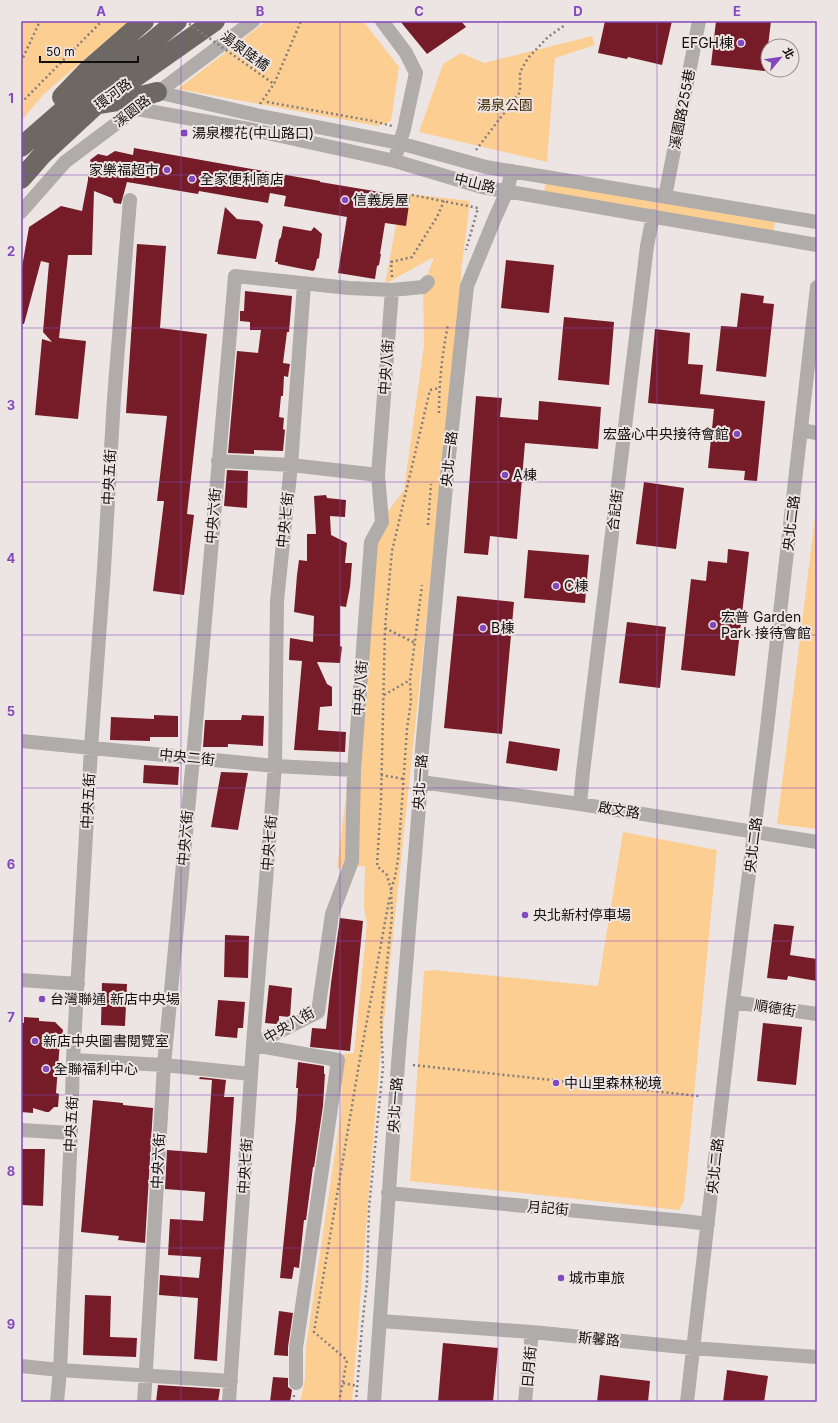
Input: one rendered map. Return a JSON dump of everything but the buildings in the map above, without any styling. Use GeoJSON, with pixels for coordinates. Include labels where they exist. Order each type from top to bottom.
{"type":"FeatureCollection","features":[{"type":"Feature","properties":{"kind":"highway"},"geometry":{"type":"LineString","coordinates":[[21,140],[89,69],[144,21]]}},
{"type":"Feature","properties":{"kind":"highway","name":"環河路"},"geometry":{"type":"LineString","coordinates":[[120,95],[102,71],[161,21]]}},
{"type":"Feature","properties":{"kind":"highway"},"geometry":{"type":"LineString","coordinates":[[120,95],[177,21]]}},
{"type":"Feature","properties":{"kind":"highway"},"geometry":{"type":"LineString","coordinates":[[171,51],[197,21]]}},
{"type":"Feature","properties":{"kind":"highway","name":"環河路"},"geometry":{"type":"LineString","coordinates":[[21,179],[42,155],[97,104],[120,95],[171,51],[215,21]]}},
{"type":"Feature","properties":{"kind":"highway","name":"環河路"},"geometry":{"type":"LineString","coordinates":[[21,147],[84,92],[120,95]]}},
{"type":"Feature","properties":{"kind":"highway"},"geometry":{"type":"LineString","coordinates":[[120,95],[157,92]]}},
{"type":"Feature","properties":{"kind":"highway"},"geometry":{"type":"LineString","coordinates":[[60,113],[97,104]]}},
{"type":"Feature","properties":{"kind":"street","name":"溪園路"},"geometry":{"type":"LineString","coordinates":[[157,92],[253,21]]}},
{"type":"Feature","properties":{"kind":"street"},"geometry":{"type":"LineString","coordinates":[[382,21],[406,53],[416,73],[404,129],[395,161]]}},
{"type":"Feature","properties":{"kind":"street","name":"溪園路255巷"},"geometry":{"type":"LineString","coordinates":[[665,197],[699,21]]}},
{"type":"Feature","properties":{"kind":"street","name":"中山路"},"geometry":{"type":"LineString","coordinates":[[157,92],[256,115],[399,143],[486,167],[817,222]]}},
{"type":"Feature","properties":{"kind":"street","name":"中山路"},"geometry":{"type":"LineString","coordinates":[[120,95],[254,130],[395,161],[482,187],[817,245]]}},
{"type":"Feature","properties":{"kind":"street","name":"溪園路"},"geometry":{"type":"LineString","coordinates":[[21,212],[25,205],[65,162],[120,95]]}},
{"type":"Feature","properties":{"kind":"street","name":"央北一路"},"geometry":{"type":"LineString","coordinates":[[374,1402],[388,1193],[421,782],[422,749],[447,475],[467,286],[507,191],[512,171]]}},
{"type":"Feature","properties":{"kind":"street","name":"中央五街"},"geometry":{"type":"LineString","coordinates":[[57,1402],[60,1370],[73,1060],[91,748],[114,398],[130,200]]}},
{"type":"Feature","properties":{"kind":"street","name":"合記街"},"geometry":{"type":"LineString","coordinates":[[580,804],[647,246],[653,216]]}},
{"type":"Feature","properties":{"kind":"street","name":"中央六街"},"geometry":{"type":"LineString","coordinates":[[144,1402],[147,1375],[164,1065],[235,276],[304,284]]}},
{"type":"Feature","properties":{"kind":"street"},"geometry":{"type":"LineString","coordinates":[[304,284],[392,290],[423,287],[428,282]]}},
{"type":"Feature","properties":{"kind":"street","name":"中央七街"},"geometry":{"type":"LineString","coordinates":[[229,1402],[253,1045],[275,766],[277,601],[291,465],[304,284]]}},
{"type":"Feature","properties":{"kind":"street","name":"央北二路"},"geometry":{"type":"LineString","coordinates":[[687,1402],[733,1002],[755,832],[817,287]]}},
{"type":"Feature","properties":{"kind":"street","name":"中央八街"},"geometry":{"type":"LineString","coordinates":[[253,1045],[318,1012],[332,914],[352,861],[354,770],[371,542],[382,522],[378,475],[392,290]]}},
{"type":"Feature","properties":{"kind":"street"},"geometry":{"type":"LineString","coordinates":[[801,430],[817,433]]}},
{"type":"Feature","properties":{"kind":"street"},"geometry":{"type":"LineString","coordinates":[[218,461],[291,465],[378,475]]}},
{"type":"Feature","properties":{"kind":"street","name":"中央二街"},"geometry":{"type":"LineString","coordinates":[[21,741],[275,766],[354,770]]}},
{"type":"Feature","properties":{"kind":"street","name":"啟文路"},"geometry":{"type":"LineString","coordinates":[[421,782],[580,804],[817,842]]}},
{"type":"Feature","properties":{"kind":"street"},"geometry":{"type":"LineString","coordinates":[[21,980],[78,984]]}},
{"type":"Feature","properties":{"kind":"street","name":"順德街"},"geometry":{"type":"LineString","coordinates":[[733,1002],[817,1014]]}},
{"type":"Feature","properties":{"kind":"street"},"geometry":{"type":"LineString","coordinates":[[253,1045],[338,1060],[296,1348],[296,1383]]}},
{"type":"Feature","properties":{"kind":"street"},"geometry":{"type":"LineString","coordinates":[[73,1060],[164,1065],[251,1074]]}},
{"type":"Feature","properties":{"kind":"street"},"geometry":{"type":"LineString","coordinates":[[21,1130],[71,1133]]}},
{"type":"Feature","properties":{"kind":"street","name":"月記街"},"geometry":{"type":"LineString","coordinates":[[388,1193],[684,1220],[708,1224]]}},
{"type":"Feature","properties":{"kind":"street","name":"斯馨路"},"geometry":{"type":"LineString","coordinates":[[380,1321],[532,1332],[693,1348],[817,1358]]}},
{"type":"Feature","properties":{"kind":"street","name":"日月街"},"geometry":{"type":"LineString","coordinates":[[525,1402],[532,1332]]}},
{"type":"Feature","properties":{"kind":"street"},"geometry":{"type":"LineString","coordinates":[[21,1366],[60,1370],[231,1381]]}},
{"type":"Feature","properties":{"kind":"path"},"geometry":{"type":"LineString","coordinates":[[21,62],[40,21]]}},
{"type":"Feature","properties":{"kind":"path"},"geometry":{"type":"LineString","coordinates":[[21,103],[102,21]]}},
{"type":"Feature","properties":{"kind":"path","name":"湯泉陸橋"},"geometry":{"type":"LineString","coordinates":[[185,21],[274,84]]}},
{"type":"Feature","properties":{"kind":"path"},"geometry":{"type":"LineString","coordinates":[[256,115],[261,101],[274,84],[301,21]]}},
{"type":"Feature","properties":{"kind":"path"},"geometry":{"type":"LineString","coordinates":[[476,150],[520,92],[520,72],[528,58],[548,37],[565,25]]}},
{"type":"Feature","properties":{"kind":"path"},"geometry":{"type":"LineString","coordinates":[[392,290],[391,262],[412,257],[438,217],[444,201]]}},
{"type":"Feature","properties":{"kind":"path"},"geometry":{"type":"LineString","coordinates":[[339,1402],[347,1360],[314,1332],[391,890],[387,875],[377,866],[381,800],[385,628],[392,550],[430,390],[439,388]]}},
{"type":"Feature","properties":{"kind":"path"},"geometry":{"type":"LineString","coordinates":[[385,628],[415,643]]}},
{"type":"Feature","properties":{"kind":"path"},"geometry":{"type":"LineString","coordinates":[[384,696],[410,680]]}},
{"type":"Feature","properties":{"kind":"path"},"geometry":{"type":"LineString","coordinates":[[381,775],[404,779]]}},
{"type":"Feature","properties":{"kind":"path"},"geometry":{"type":"LineString","coordinates":[[413,1065],[699,1096]]}},
{"type":"Feature","properties":{"kind":"path"},"geometry":{"type":"LineString","coordinates":[[343,1383],[357,1386]]}},
{"type":"Feature","properties":{"kind":"green space"},"geometry":{"type":"Polygon","coordinates":[[[21,21],[129,21],[44,94],[21,121],[21,21]]]}},
{"type":"Feature","properties":{"kind":"green space"},"geometry":{"type":"Polygon","coordinates":[[[266,21],[363,21],[399,67],[391,121],[378,126],[178,89],[266,21]]]}},
{"type":"Feature","properties":{"kind":"green space","name":"湯泉公園"},"geometry":{"type":"Polygon","coordinates":[[[592,36],[595,45],[555,58],[547,162],[419,132],[443,64],[461,53],[484,63],[592,36]]]}},
{"type":"Feature","properties":{"kind":"green space"},"geometry":{"type":"Polygon","coordinates":[[[546,183],[775,222],[773,232],[544,192],[546,183]]]}},
{"type":"Feature","properties":{"kind":"green space"},"geometry":{"type":"Polygon","coordinates":[[[402,193],[470,201],[461,273],[460,303],[379,1068],[352,1402],[300,1402],[305,1380],[306,1347],[341,1113],[343,1054],[354,1053],[367,924],[364,907],[365,866],[337,868],[352,750],[365,542],[404,490],[424,345],[423,287],[434,257],[385,284],[402,193]]]}},
{"type":"Feature","properties":{"kind":"green space"},"geometry":{"type":"Polygon","coordinates":[[[817,501],[817,829],[777,824],[817,501]]]}},
{"type":"Feature","properties":{"kind":"green space","name":"中山里森林秘境"},"geometry":{"type":"Polygon","coordinates":[[[623,832],[717,850],[684,1201],[679,1210],[410,1181],[424,971],[434,970],[598,986],[623,832]]]}},
{"type":"Feature","properties":{"kind":"place","name":"EFGH棟"},"geometry":{"type":"Point","coordinates":[741,43]}},
{"type":"Feature","properties":{"kind":"place","name":"湯泉櫻花(中山路口)"},"geometry":{"type":"Point","coordinates":[184,133]}},
{"type":"Feature","properties":{"kind":"place","name":"家樂福超市"},"geometry":{"type":"Point","coordinates":[167,170]}},
{"type":"Feature","properties":{"kind":"place","name":"全家便利商店"},"geometry":{"type":"Point","coordinates":[192,179]}},
{"type":"Feature","properties":{"kind":"place","name":"信義房屋"},"geometry":{"type":"Point","coordinates":[345,200]}},
{"type":"Feature","properties":{"kind":"place","name":"宏盛心中央接待會館"},"geometry":{"type":"Point","coordinates":[737,434]}},
{"type":"Feature","properties":{"kind":"place","name":"A棟"},"geometry":{"type":"Point","coordinates":[505,475]}},
{"type":"Feature","properties":{"kind":"place","name":"C棟"},"geometry":{"type":"Point","coordinates":[556,586]}},
{"type":"Feature","properties":{"kind":"place","name":"宏普 Garden Park 接待會館"},"geometry":{"type":"Point","coordinates":[713,625]}},
{"type":"Feature","properties":{"kind":"place","name":"B棟"},"geometry":{"type":"Point","coordinates":[483,628]}},
{"type":"Feature","properties":{"kind":"place","name":"央北新村停車場"},"geometry":{"type":"Point","coordinates":[525,915]}},
{"type":"Feature","properties":{"kind":"place","name":"台灣聯通 新店中央場"},"geometry":{"type":"Point","coordinates":[42,999]}},
{"type":"Feature","properties":{"kind":"place","name":"新店中央圖書閱覽室"},"geometry":{"type":"Point","coordinates":[35,1041]}},
{"type":"Feature","properties":{"kind":"place","name":"全聯福利中心"},"geometry":{"type":"Point","coordinates":[46,1069]}},
{"type":"Feature","properties":{"kind":"place","name":"中山里森林秘境"},"geometry":{"type":"Point","coordinates":[556,1083]}},
{"type":"Feature","properties":{"kind":"place","name":"城市車旅"},"geometry":{"type":"Point","coordinates":[561,1278]}}]}
